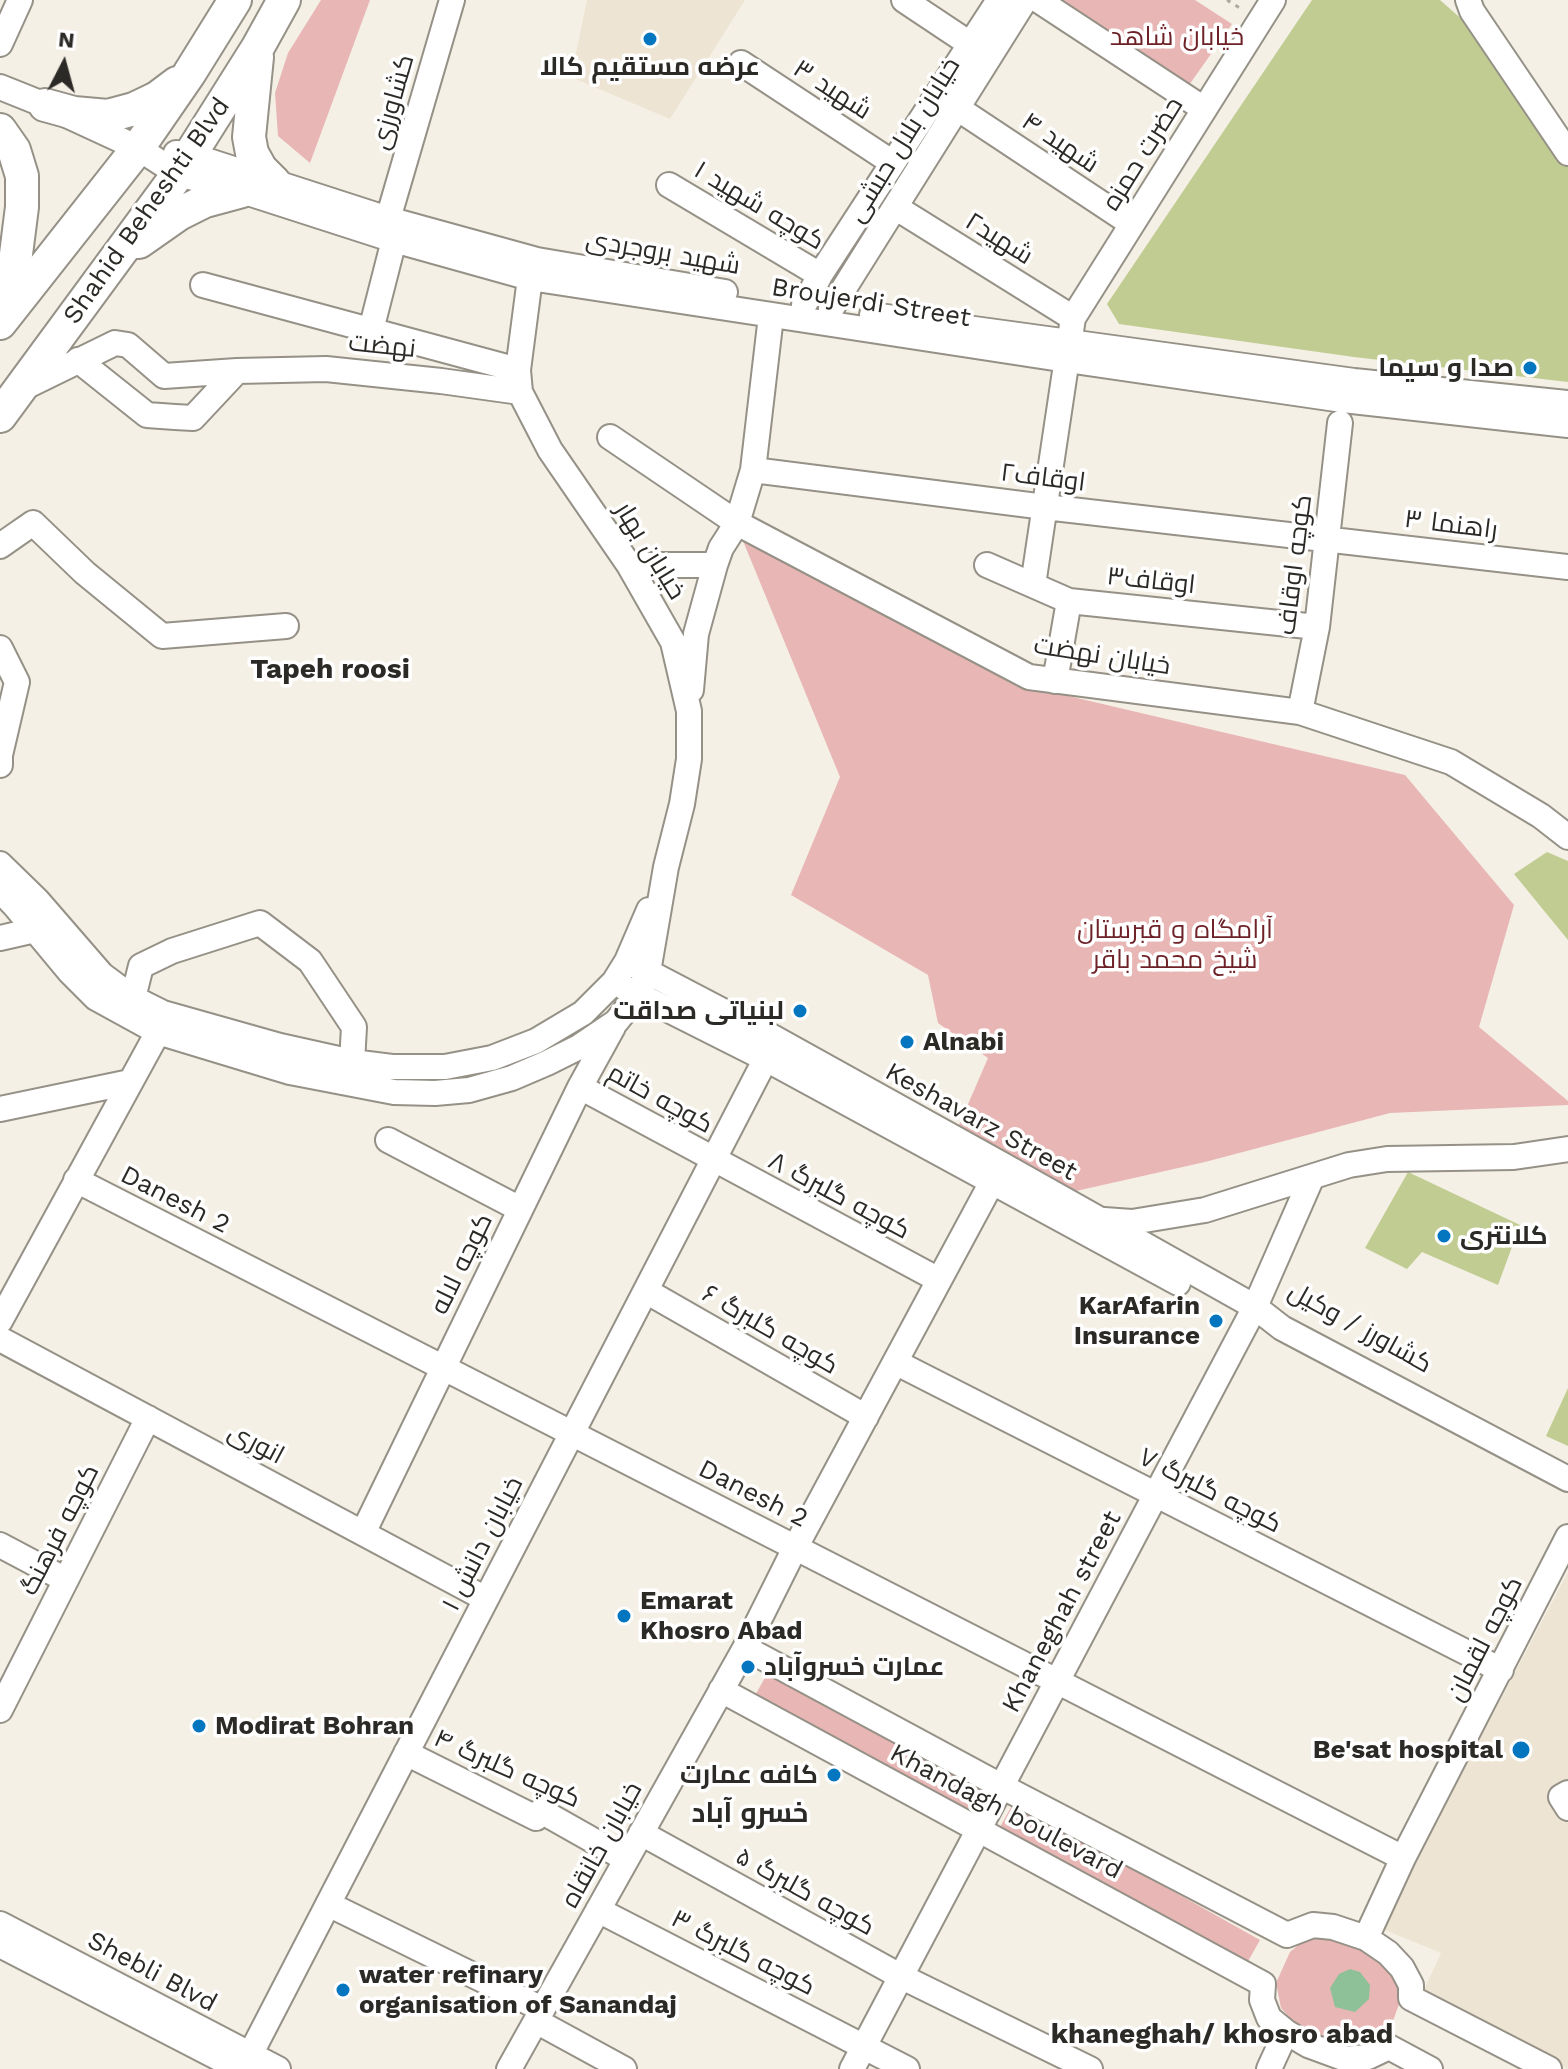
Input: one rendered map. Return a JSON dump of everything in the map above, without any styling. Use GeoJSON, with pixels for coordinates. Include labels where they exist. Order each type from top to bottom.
{"type":"FeatureCollection","features":[{"type":"Feature","properties":{"kind":"main road"},"geometry":{"type":"LineString","coordinates":[[0,323],[138,148],[235,0]]}},
{"type":"Feature","properties":{"kind":"main road","name":"Shahid Beheshti Blvd"},"geometry":{"type":"LineString","coordinates":[[0,416],[184,165],[284,0]]}},
{"type":"Feature","properties":{"kind":"main road"},"geometry":{"type":"LineString","coordinates":[[258,47],[249,137],[252,153],[261,169],[274,182]]}},
{"type":"Feature","properties":{"kind":"main road"},"geometry":{"type":"LineString","coordinates":[[45,105],[74,113],[108,116],[157,98],[189,74]]}},
{"type":"Feature","properties":{"kind":"main road"},"geometry":{"type":"LineString","coordinates":[[0,130],[14,150],[22,176],[22,207],[15,262],[0,307]]}},
{"type":"Feature","properties":{"kind":"main road"},"geometry":{"type":"LineString","coordinates":[[109,267],[179,214],[205,201],[242,191]]}},
{"type":"Feature","properties":{"kind":"street"},"geometry":{"type":"LineString","coordinates":[[0,44],[20,0]]}},
{"type":"Feature","properties":{"kind":"street","name":"کشاورزی"},"geometry":{"type":"LineString","coordinates":[[391,229],[452,0]]}},
{"type":"Feature","properties":{"kind":"street"},"geometry":{"type":"LineString","coordinates":[[904,0],[970,44]]}},
{"type":"Feature","properties":{"kind":"street","name":"خیابان بلال حبشی"},"geometry":{"type":"LineString","coordinates":[[804,305],[820,275],[999,0]]}},
{"type":"Feature","properties":{"kind":"street","name":"خیابان بلال حبشی"},"geometry":{"type":"LineString","coordinates":[[831,309],[1025,0]]}},
{"type":"Feature","properties":{"kind":"street"},"geometry":{"type":"LineString","coordinates":[[1038,0],[1204,109]]}},
{"type":"Feature","properties":{"kind":"street","name":"حضرت حمزه"},"geometry":{"type":"LineString","coordinates":[[1069,340],[1132,224],[1273,0]]}},
{"type":"Feature","properties":{"kind":"street"},"geometry":{"type":"LineString","coordinates":[[1468,0],[1472,11],[1568,153]]}},
{"type":"Feature","properties":{"kind":"street","name":"شهید ۳"},"geometry":{"type":"LineString","coordinates":[[741,63],[893,163]]}},
{"type":"Feature","properties":{"kind":"street"},"geometry":{"type":"LineString","coordinates":[[0,87],[184,165],[274,182],[391,229]]}},
{"type":"Feature","properties":{"kind":"street","name":"شهید ۴"},"geometry":{"type":"LineString","coordinates":[[957,108],[1132,224]]}},
{"type":"Feature","properties":{"kind":"street","name":"Broujerdi Street"},"geometry":{"type":"LineString","coordinates":[[184,165],[242,191],[533,269],[771,316],[1069,340],[1343,400],[1568,425]]}},
{"type":"Feature","properties":{"kind":"street","name":"کوچه شهید ۱"},"geometry":{"type":"LineString","coordinates":[[669,185],[820,275]]}},
{"type":"Feature","properties":{"kind":"street","name":"شهید۲"},"geometry":{"type":"LineString","coordinates":[[895,207],[1069,340]]}},
{"type":"Feature","properties":{"kind":"street","name":"نهضت"},"geometry":{"type":"LineString","coordinates":[[371,330],[391,229]]}},
{"type":"Feature","properties":{"kind":"street"},"geometry":{"type":"LineString","coordinates":[[203,285],[371,330],[519,381],[533,269]]}},
{"type":"Feature","properties":{"kind":"street","name":"شهید بروجردی"},"geometry":{"type":"LineString","coordinates":[[533,269],[1354,381],[1568,403]]}},
{"type":"Feature","properties":{"kind":"street"},"geometry":{"type":"LineString","coordinates":[[689,711],[696,634],[715,565],[721,548],[737,523],[753,470],[771,316]]}},
{"type":"Feature","properties":{"kind":"street"},"geometry":{"type":"LineString","coordinates":[[1033,585],[1069,340]]}},
{"type":"Feature","properties":{"kind":"street","name":"نهضت"},"geometry":{"type":"LineString","coordinates":[[78,360],[115,343],[128,345],[164,376],[326,369],[441,381],[519,381]]}},
{"type":"Feature","properties":{"kind":"street"},"geometry":{"type":"LineString","coordinates":[[19,390],[78,360],[147,415],[193,418],[237,371]]}},
{"type":"Feature","properties":{"kind":"street","name":"خیابان بهار"},"geometry":{"type":"LineString","coordinates":[[519,381],[550,450],[629,565],[673,642],[689,711],[689,759],[682,804],[666,867],[630,972]]}},
{"type":"Feature","properties":{"kind":"street","name":"کوچه اوقاف"},"geometry":{"type":"LineString","coordinates":[[1300,712],[1317,627],[1340,423]]}},
{"type":"Feature","properties":{"kind":"street","name":"خیابان نهضت"},"geometry":{"type":"LineString","coordinates":[[610,437],[737,523],[1029,677],[1300,712],[1451,762],[1541,816],[1568,837]]}},
{"type":"Feature","properties":{"kind":"street","name":"اوقاف۲"},"geometry":{"type":"LineString","coordinates":[[753,470],[1327,539]]}},
{"type":"Feature","properties":{"kind":"street"},"geometry":{"type":"LineString","coordinates":[[0,546],[33,523],[85,573],[162,636],[286,626]]}},
{"type":"Feature","properties":{"kind":"street","name":"راهنما ۳"},"geometry":{"type":"LineString","coordinates":[[1327,539],[1568,567]]}},
{"type":"Feature","properties":{"kind":"street"},"geometry":{"type":"LineString","coordinates":[[629,565],[715,565]]}},
{"type":"Feature","properties":{"kind":"street","name":"اوقاف۳"},"geometry":{"type":"LineString","coordinates":[[987,565],[1069,601],[1317,627]]}},
{"type":"Feature","properties":{"kind":"street"},"geometry":{"type":"LineString","coordinates":[[1055,681],[1069,601]]}},
{"type":"Feature","properties":{"kind":"street"},"geometry":{"type":"LineString","coordinates":[[0,648],[17,682],[0,765]]}},
{"type":"Feature","properties":{"kind":"street"},"geometry":{"type":"LineString","coordinates":[[0,864],[37,900],[102,975],[160,1023],[352,1062],[392,1067],[445,1067],[492,1058],[536,1041],[583,1013],[630,972]]}},
{"type":"Feature","properties":{"kind":"street"},"geometry":{"type":"LineString","coordinates":[[0,890],[96,998],[290,1072],[394,1092],[469,1090],[512,1078],[579,1047],[616,1022],[637,996]]}},
{"type":"Feature","properties":{"kind":"street"},"geometry":{"type":"LineString","coordinates":[[133,998],[141,966],[172,951],[260,923],[310,961],[319,974],[354,1027],[352,1062]]}},
{"type":"Feature","properties":{"kind":"street"},"geometry":{"type":"LineString","coordinates":[[0,938],[35,930]]}},
{"type":"Feature","properties":{"kind":"street","name":"Keshavarz Street"},"geometry":{"type":"LineString","coordinates":[[630,972],[637,996],[771,1049],[992,1182],[1254,1311]]}},
{"type":"Feature","properties":{"kind":"street","name":"Keshavarz Street"},"geometry":{"type":"LineString","coordinates":[[630,972],[1098,1219],[1282,1328],[1568,1479]]}},
{"type":"Feature","properties":{"kind":"street","name":"کوچه لاله"},"geometry":{"type":"LineString","coordinates":[[363,1533],[580,1087],[616,1022]]}},
{"type":"Feature","properties":{"kind":"street"},"geometry":{"type":"LineString","coordinates":[[0,1321],[160,1023]]}},
{"type":"Feature","properties":{"kind":"street","name":"خیابان دانش ۱"},"geometry":{"type":"LineString","coordinates":[[239,2065],[328,1904],[771,1049]]}},
{"type":"Feature","properties":{"kind":"street"},"geometry":{"type":"LineString","coordinates":[[0,1109],[130,1082]]}},
{"type":"Feature","properties":{"kind":"street","name":"کوچه خاتم"},"geometry":{"type":"LineString","coordinates":[[580,1087],[714,1160]]}},
{"type":"Feature","properties":{"kind":"street"},"geometry":{"type":"LineString","coordinates":[[388,1140],[520,1209]]}},
{"type":"Feature","properties":{"kind":"street"},"geometry":{"type":"LineString","coordinates":[[1098,1219],[1132,1222],[1205,1210],[1349,1165],[1387,1159],[1514,1157],[1568,1149]]}},
{"type":"Feature","properties":{"kind":"street","name":"کوچه گلبرگ ۸"},"geometry":{"type":"LineString","coordinates":[[714,1160],[939,1280]]}},
{"type":"Feature","properties":{"kind":"street","name":"Khaneghah street"},"geometry":{"type":"LineString","coordinates":[[852,2069],[1254,1311],[1312,1177]]}},
{"type":"Feature","properties":{"kind":"street","name":"Danesh 2"},"geometry":{"type":"LineString","coordinates":[[76,1180],[1403,1858]]}},
{"type":"Feature","properties":{"kind":"street","name":"خیابان خانقاه"},"geometry":{"type":"LineString","coordinates":[[509,2069],[745,1648],[795,1548],[992,1182]]}},
{"type":"Feature","properties":{"kind":"street","name":"کشاورز / وکیل"},"geometry":{"type":"LineString","coordinates":[[1132,1222],[1195,1272],[1254,1311],[1568,1471]]}},
{"type":"Feature","properties":{"kind":"street","name":"کوچه گلبرگ ۶"},"geometry":{"type":"LineString","coordinates":[[646,1291],[866,1417]]}},
{"type":"Feature","properties":{"kind":"street","name":"انوری"},"geometry":{"type":"LineString","coordinates":[[0,1339],[486,1599]]}},
{"type":"Feature","properties":{"kind":"street","name":"کوچه گلبرگ ۷"},"geometry":{"type":"LineString","coordinates":[[895,1362],[1501,1670]]}},
{"type":"Feature","properties":{"kind":"street","name":"کوچه فرهنگ"},"geometry":{"type":"LineString","coordinates":[[0,1710],[148,1418]]}},
{"type":"Feature","properties":{"kind":"street","name":"کوچه لقمان"},"geometry":{"type":"LineString","coordinates":[[1366,1938],[1403,1858],[1568,1537]]}},
{"type":"Feature","properties":{"kind":"street"},"geometry":{"type":"LineString","coordinates":[[0,1545],[66,1580]]}},
{"type":"Feature","properties":{"kind":"street","name":"Khandagh boulevard"},"geometry":{"type":"LineString","coordinates":[[745,1648],[1287,1935],[1313,1925],[1333,1927],[1366,1938]]}},
{"type":"Feature","properties":{"kind":"street","name":"Khandagh boulevard"},"geometry":{"type":"LineString","coordinates":[[721,1690],[1263,1984],[1262,2000],[1269,2018],[1286,2032]]}},
{"type":"Feature","properties":{"kind":"street","name":"کوچه گلبرگ ۴"},"geometry":{"type":"LineString","coordinates":[[406,1753],[536,1818],[541,1811],[626,1859]]}},
{"type":"Feature","properties":{"kind":"street"},"geometry":{"type":"LineString","coordinates":[[1568,1793],[1561,1797],[1568,1808]]}},
{"type":"Feature","properties":{"kind":"street","name":"کوچه گلبرگ ۵"},"geometry":{"type":"LineString","coordinates":[[641,1833],[900,1976],[1090,2069]]}},
{"type":"Feature","properties":{"kind":"street"},"geometry":{"type":"LineString","coordinates":[[328,1904],[539,2015],[624,2069]]}},
{"type":"Feature","properties":{"kind":"street","name":"کوچه گلبرگ ۳"},"geometry":{"type":"LineString","coordinates":[[598,1910],[907,2069]]}},
{"type":"Feature","properties":{"kind":"street","name":"Shebli Blvd"},"geometry":{"type":"LineString","coordinates":[[0,1924],[239,2065]]}},
{"type":"Feature","properties":{"kind":"street"},"geometry":{"type":"LineString","coordinates":[[1366,1938],[1388,1953],[1402,1968],[1411,1985],[1411,1998],[1549,2069]]}},
{"type":"Feature","properties":{"kind":"street","name":"Shebli Blvd"},"geometry":{"type":"LineString","coordinates":[[0,1945],[239,2065],[278,2069]]}},
{"type":"Feature","properties":{"kind":"street"},"geometry":{"type":"LineString","coordinates":[[1269,2069],[1286,2032],[1318,2050],[1346,2059],[1368,2057],[1389,2047],[1430,2069]]}},
{"type":"Feature","properties":{"kind":"shaded area","name":"عرضه مستقیم کالا"},"geometry":{"type":"Polygon","coordinates":[[[587,0],[745,0],[670,119],[571,77],[587,0]]]}},
{"type":"Feature","properties":{"kind":"shaded area","name":"Be'sat hospital"},"geometry":{"type":"Polygon","coordinates":[[[1568,1572],[1568,2069],[1422,1994],[1441,1953],[1380,1928],[1568,1572]]]}},
{"type":"Feature","properties":{"kind":"shaded area"},"geometry":{"type":"Polygon","coordinates":[[[1350,1969],[1360,1972],[1370,1985],[1369,1999],[1355,2012],[1335,2007],[1330,1988],[1339,1974],[1350,1969]]]}},
{"type":"Feature","properties":{"kind":"green space"},"geometry":{"type":"Polygon","coordinates":[[[321,0],[370,0],[310,163],[278,136],[275,93],[288,53],[321,0]]]}},
{"type":"Feature","properties":{"kind":"green space","name":"خیابان شاهد"},"geometry":{"type":"Polygon","coordinates":[[[1054,0],[1195,0],[1232,24],[1187,88],[1054,0]]]}},
{"type":"Feature","properties":{"kind":"green space","name":"آرامگاه و قبرستان شیخ محمد باقر"},"geometry":{"type":"Polygon","coordinates":[[[741,536],[1026,686],[1405,775],[1514,905],[1479,1027],[1568,1101],[1568,1105],[1390,1113],[1205,1162],[1076,1191],[959,1125],[988,1058],[938,1023],[928,975],[791,895],[840,777],[741,536]]]}},
{"type":"Feature","properties":{"kind":"green space"},"geometry":{"type":"Polygon","coordinates":[[[771,1667],[988,1787],[971,1819],[753,1699],[771,1667]]]}},
{"type":"Feature","properties":{"kind":"green space"},"geometry":{"type":"Polygon","coordinates":[[[1014,1802],[1260,1940],[1242,1972],[996,1834],[1014,1802]]]}},
{"type":"Feature","properties":{"kind":"green space"},"geometry":{"type":"Polygon","coordinates":[[[1329,1935],[1362,1944],[1395,1974],[1403,1993],[1393,2021],[1379,2042],[1364,2051],[1342,2049],[1300,2029],[1281,2008],[1276,1983],[1290,1952],[1308,1937],[1329,1935]]]}},
{"type":"Feature","properties":{"kind":"building"},"geometry":{"type":"Polygon","coordinates":[[[1312,0],[1440,0],[1474,30],[1568,166],[1568,382],[1354,357],[1119,324],[1107,304],[1312,0]]]}},
{"type":"Feature","properties":{"kind":"building"},"geometry":{"type":"Polygon","coordinates":[[[1547,852],[1568,861],[1568,940],[1514,874],[1547,852]]]}},
{"type":"Feature","properties":{"kind":"building","name":"کلانتری"},"geometry":{"type":"Polygon","coordinates":[[[1408,1172],[1520,1225],[1498,1285],[1422,1252],[1407,1269],[1365,1248],[1408,1172]]]}},
{"type":"Feature","properties":{"kind":"building"},"geometry":{"type":"Polygon","coordinates":[[[1568,1388],[1568,1446],[1546,1436],[1568,1388]]]}},
{"type":"Feature","properties":{"kind":"place","name":"عرضه مستقیم کالا"},"geometry":{"type":"Point","coordinates":[650,39]}},
{"type":"Feature","properties":{"kind":"place","name":"صدا و سیما"},"geometry":{"type":"Point","coordinates":[1530,368]}},
{"type":"Feature","properties":{"kind":"place","name":"لبنیاتی ‌صداقت"},"geometry":{"type":"Point","coordinates":[800,1011]}},
{"type":"Feature","properties":{"kind":"place","name":"Alnabi"},"geometry":{"type":"Point","coordinates":[907,1042]}},
{"type":"Feature","properties":{"kind":"place","name":"کلانتری"},"geometry":{"type":"Point","coordinates":[1444,1236]}},
{"type":"Feature","properties":{"kind":"place","name":"KarAfarin Insurance"},"geometry":{"type":"Point","coordinates":[1216,1321]}},
{"type":"Feature","properties":{"kind":"place","name":"Emarat Khosro Abad"},"geometry":{"type":"Point","coordinates":[624,1616]}},
{"type":"Feature","properties":{"kind":"place","name":"عمارت خسروآباد"},"geometry":{"type":"Point","coordinates":[748,1667]}},
{"type":"Feature","properties":{"kind":"place","name":"Modirat Bohran"},"geometry":{"type":"Point","coordinates":[199,1726]}},
{"type":"Feature","properties":{"kind":"place","name":"Be'sat hospital"},"geometry":{"type":"Point","coordinates":[1521,1750]}},
{"type":"Feature","properties":{"kind":"place","name":"کافه عمارت"},"geometry":{"type":"Point","coordinates":[834,1775]}},
{"type":"Feature","properties":{"kind":"place","name":"water refinary organisation of Sanandaj"},"geometry":{"type":"Point","coordinates":[343,1990]}},
{"type":"Feature","properties":{"kind":"district","name":"Tapeh roosi"},"geometry":{"type":"Point","coordinates":[330,670]}},
{"type":"Feature","properties":{"kind":"district","name":"خسرو آباد"},"geometry":{"type":"Point","coordinates":[750,1814]}},
{"type":"Feature","properties":{"kind":"district","name":"khaneghah/ khosro abad"},"geometry":{"type":"Point","coordinates":[1222,2035]}}]}
